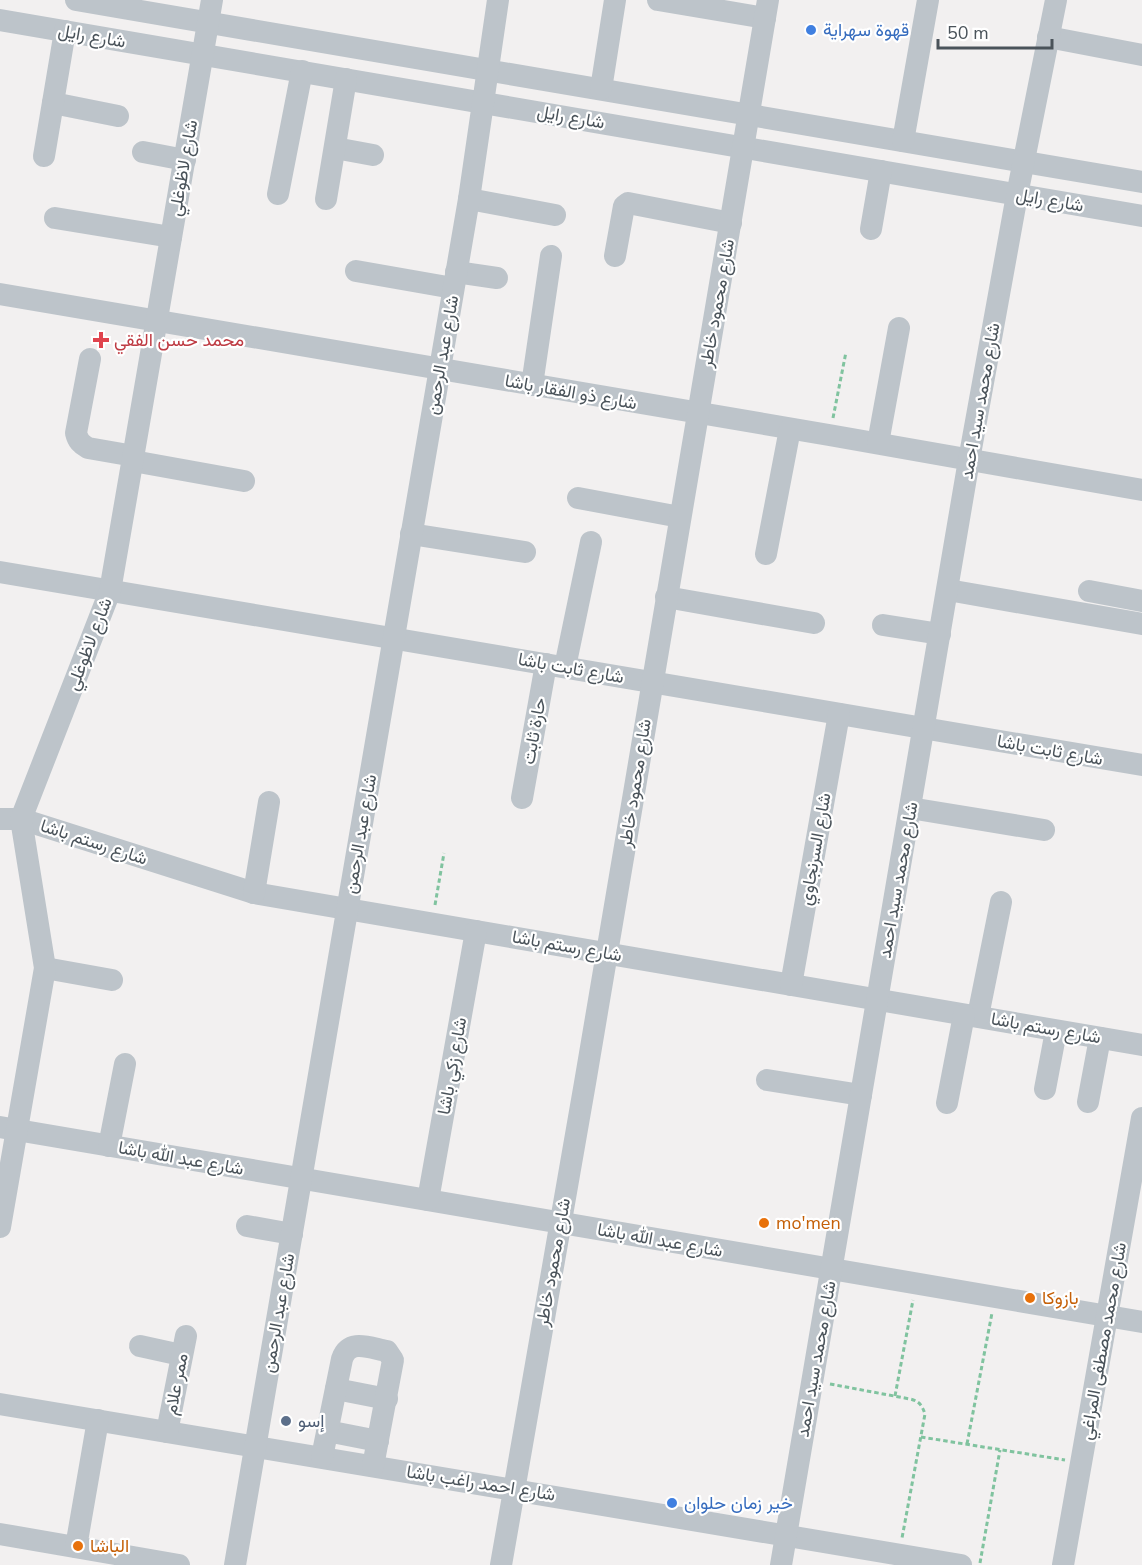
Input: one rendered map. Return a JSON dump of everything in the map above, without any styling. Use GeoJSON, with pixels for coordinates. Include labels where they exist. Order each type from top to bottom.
{"type":"FeatureCollection","features":[{"type":"Feature","properties":{"kind":"street","name":"شارع رايل"},"geometry":{"type":"LineString","coordinates":[[76,0],[104,2],[208,23],[1142,182]]}},
{"type":"Feature","properties":{"kind":"street","name":"شارع لاظوغلي"},"geometry":{"type":"LineString","coordinates":[[11,819],[110,591],[212,0]]}},
{"type":"Feature","properties":{"kind":"street"},"geometry":{"type":"LineString","coordinates":[[461,99],[478,68],[498,0]]}},
{"type":"Feature","properties":{"kind":"street"},"geometry":{"type":"LineString","coordinates":[[602,89],[615,0]]}},
{"type":"Feature","properties":{"kind":"street"},"geometry":{"type":"LineString","coordinates":[[658,0],[767,9]]}},
{"type":"Feature","properties":{"kind":"street"},"geometry":{"type":"LineString","coordinates":[[903,141],[928,0]]}},
{"type":"Feature","properties":{"kind":"street","name":"شارع محمد سيد احمد"},"geometry":{"type":"LineString","coordinates":[[781,1565],[969,460],[1017,195],[1056,0]]}},
{"type":"Feature","properties":{"kind":"street","name":"شارع محمود خاطر"},"geometry":{"type":"LineString","coordinates":[[501,1565],[767,9]]}},
{"type":"Feature","properties":{"kind":"street","name":"شارع رايل"},"geometry":{"type":"LineString","coordinates":[[0,20],[1142,216]]}},
{"type":"Feature","properties":{"kind":"street"},"geometry":{"type":"LineString","coordinates":[[44,156],[65,31]]}},
{"type":"Feature","properties":{"kind":"street"},"geometry":{"type":"LineString","coordinates":[[1048,37],[1142,55]]}},
{"type":"Feature","properties":{"kind":"street","name":"شارع عبد الرحمن"},"geometry":{"type":"LineString","coordinates":[[235,1565],[469,199],[484,102],[478,68]]}},
{"type":"Feature","properties":{"kind":"street"},"geometry":{"type":"LineString","coordinates":[[278,194],[302,71]]}},
{"type":"Feature","properties":{"kind":"street"},"geometry":{"type":"LineString","coordinates":[[326,199],[346,79]]}},
{"type":"Feature","properties":{"kind":"street"},"geometry":{"type":"LineString","coordinates":[[53,103],[118,116]]}},
{"type":"Feature","properties":{"kind":"street"},"geometry":{"type":"LineString","coordinates":[[335,148],[373,155]]}},
{"type":"Feature","properties":{"kind":"street"},"geometry":{"type":"LineString","coordinates":[[143,152],[185,160]]}},
{"type":"Feature","properties":{"kind":"street"},"geometry":{"type":"LineString","coordinates":[[871,229],[881,171]]}},
{"type":"Feature","properties":{"kind":"street"},"geometry":{"type":"LineString","coordinates":[[469,199],[555,215]]}},
{"type":"Feature","properties":{"kind":"street"},"geometry":{"type":"LineString","coordinates":[[615,256],[624,206],[628,203],[731,223]]}},
{"type":"Feature","properties":{"kind":"street"},"geometry":{"type":"LineString","coordinates":[[55,218],[171,237]]}},
{"type":"Feature","properties":{"kind":"street"},"geometry":{"type":"LineString","coordinates":[[532,385],[551,256]]}},
{"type":"Feature","properties":{"kind":"street"},"geometry":{"type":"LineString","coordinates":[[356,271],[455,280],[497,278]]}},
{"type":"Feature","properties":{"kind":"street","name":"شارع ذو الفقار باشا"},"geometry":{"type":"LineString","coordinates":[[0,294],[1142,490]]}},
{"type":"Feature","properties":{"kind":"street"},"geometry":{"type":"LineString","coordinates":[[878,443],[899,328]]}},
{"type":"Feature","properties":{"kind":"street"},"geometry":{"type":"LineString","coordinates":[[90,359],[76,433],[78,440],[88,448],[244,481]]}},
{"type":"Feature","properties":{"kind":"street"},"geometry":{"type":"LineString","coordinates":[[766,554],[790,429]]}},
{"type":"Feature","properties":{"kind":"street"},"geometry":{"type":"LineString","coordinates":[[578,498],[680,517]]}},
{"type":"Feature","properties":{"kind":"street"},"geometry":{"type":"LineString","coordinates":[[411,534],[525,552]]}},
{"type":"Feature","properties":{"kind":"street","name":"حارة ثابت"},"geometry":{"type":"LineString","coordinates":[[522,798],[555,665],[591,542]]}},
{"type":"Feature","properties":{"kind":"street","name":"شارع ثابت باشا"},"geometry":{"type":"LineString","coordinates":[[0,572],[1142,765]]}},
{"type":"Feature","properties":{"kind":"street"},"geometry":{"type":"LineString","coordinates":[[948,590],[1142,624]]}},
{"type":"Feature","properties":{"kind":"street"},"geometry":{"type":"LineString","coordinates":[[1089,591],[1142,601]]}},
{"type":"Feature","properties":{"kind":"street"},"geometry":{"type":"LineString","coordinates":[[666,597],[814,623]]}},
{"type":"Feature","properties":{"kind":"street"},"geometry":{"type":"LineString","coordinates":[[883,626],[940,634]]}},
{"type":"Feature","properties":{"kind":"street","name":"شارع السرنجاوي"},"geometry":{"type":"LineString","coordinates":[[791,985],[839,714]]}},
{"type":"Feature","properties":{"kind":"street"},"geometry":{"type":"LineString","coordinates":[[254,893],[269,802]]}},
{"type":"Feature","properties":{"kind":"street"},"geometry":{"type":"LineString","coordinates":[[910,808],[1044,830]]}},
{"type":"Feature","properties":{"kind":"street"},"geometry":{"type":"LineString","coordinates":[[0,1227],[8,1129],[45,968],[11,819]]}},
{"type":"Feature","properties":{"kind":"street","name":"شارع رستم باشا"},"geometry":{"type":"LineString","coordinates":[[11,819],[254,893],[1142,1045]]}},
{"type":"Feature","properties":{"kind":"street"},"geometry":{"type":"LineString","coordinates":[[947,1103],[1001,902]]}},
{"type":"Feature","properties":{"kind":"street","name":"شارع زكي باشا"},"geometry":{"type":"LineString","coordinates":[[428,1200],[476,931]]}},
{"type":"Feature","properties":{"kind":"street"},"geometry":{"type":"LineString","coordinates":[[45,968],[112,980]]}},
{"type":"Feature","properties":{"kind":"street"},"geometry":{"type":"LineString","coordinates":[[1045,1089],[1056,1031]]}},
{"type":"Feature","properties":{"kind":"street"},"geometry":{"type":"LineString","coordinates":[[1088,1102],[1100,1038]]}},
{"type":"Feature","properties":{"kind":"street"},"geometry":{"type":"LineString","coordinates":[[109,1146],[125,1064]]}},
{"type":"Feature","properties":{"kind":"street"},"geometry":{"type":"LineString","coordinates":[[767,1080],[861,1095]]}},
{"type":"Feature","properties":{"kind":"street","name":"شارع محمد مصطفى المراغي"},"geometry":{"type":"LineString","coordinates":[[1063,1565],[1107,1316],[1138,1163],[1142,1118]]}},
{"type":"Feature","properties":{"kind":"street","name":"شارع عبد الله باشا"},"geometry":{"type":"LineString","coordinates":[[8,1129],[1142,1322]]}},
{"type":"Feature","properties":{"kind":"street"},"geometry":{"type":"LineString","coordinates":[[247,1226],[292,1234]]}},
{"type":"Feature","properties":{"kind":"street"},"geometry":{"type":"LineString","coordinates":[[322,1457],[342,1359],[349,1347],[355,1345],[387,1351],[393,1360],[373,1466]]}},
{"type":"Feature","properties":{"kind":"street","name":"ممر علام"},"geometry":{"type":"LineString","coordinates":[[140,1346],[183,1346],[167,1432]]}},
{"type":"Feature","properties":{"kind":"street"},"geometry":{"type":"LineString","coordinates":[[336,1389],[387,1399]]}},
{"type":"Feature","properties":{"kind":"street","name":"شارع احمد راغب باشا"},"geometry":{"type":"LineString","coordinates":[[0,1404],[962,1565]]}},
{"type":"Feature","properties":{"kind":"street"},"geometry":{"type":"LineString","coordinates":[[76,1547],[98,1420]]}},
{"type":"Feature","properties":{"kind":"street"},"geometry":{"type":"LineString","coordinates":[[327,1431],[378,1441]]}},
{"type":"Feature","properties":{"kind":"street"},"geometry":{"type":"LineString","coordinates":[[0,1534],[179,1565]]}},
{"type":"Feature","properties":{"kind":"path"},"geometry":{"type":"LineString","coordinates":[[830,435],[846,352]]}},
{"type":"Feature","properties":{"kind":"path"},"geometry":{"type":"LineString","coordinates":[[432,923],[444,854]]}},
{"type":"Feature","properties":{"kind":"path"},"geometry":{"type":"LineString","coordinates":[[895,1396],[917,1283]]}},
{"type":"Feature","properties":{"kind":"path"},"geometry":{"type":"LineString","coordinates":[[967,1444],[995,1296]]}},
{"type":"Feature","properties":{"kind":"path"},"geometry":{"type":"LineString","coordinates":[[812,1381],[895,1396],[917,1401],[923,1406],[925,1414],[899,1554]]}},
{"type":"Feature","properties":{"kind":"path"},"geometry":{"type":"LineString","coordinates":[[921,1437],[1081,1463]]}},
{"type":"Feature","properties":{"kind":"path"},"geometry":{"type":"LineString","coordinates":[[979,1565],[1000,1450]]}},
{"type":"Feature","properties":{"kind":"place","name":"قهوة سهراية"},"geometry":{"type":"Point","coordinates":[811,30]}},
{"type":"Feature","properties":{"kind":"place","name":"محمد حسن الفقي"},"geometry":{"type":"Point","coordinates":[101,340]}},
{"type":"Feature","properties":{"kind":"place","name":"mo'men"},"geometry":{"type":"Point","coordinates":[764,1223]}},
{"type":"Feature","properties":{"kind":"place","name":"بازوكا"},"geometry":{"type":"Point","coordinates":[1030,1298]}},
{"type":"Feature","properties":{"kind":"place","name":"إسو"},"geometry":{"type":"Point","coordinates":[286,1421]}},
{"type":"Feature","properties":{"kind":"place","name":"خير زمان حلوان"},"geometry":{"type":"Point","coordinates":[672,1503]}},
{"type":"Feature","properties":{"kind":"place","name":"الباشا"},"geometry":{"type":"Point","coordinates":[78,1546]}}]}
